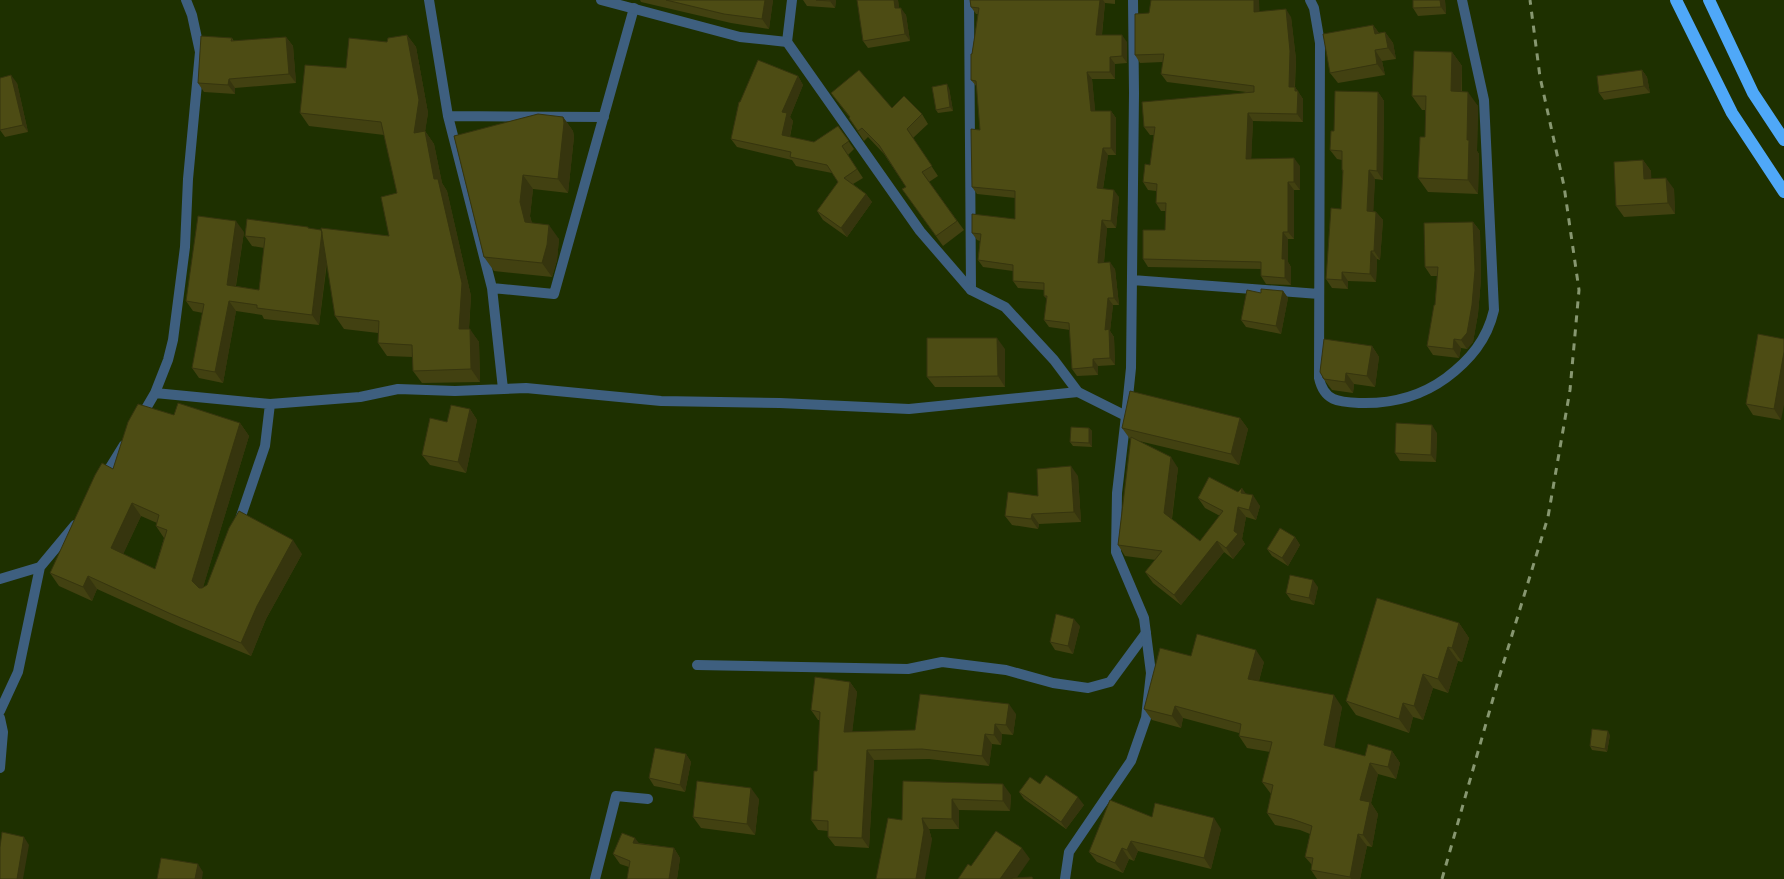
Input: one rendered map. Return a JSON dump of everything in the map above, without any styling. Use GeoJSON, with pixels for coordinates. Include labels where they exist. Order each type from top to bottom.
{"type":"FeatureCollection","features":[{"type":"Feature","properties":{"kind":"highway"},"geometry":{"type":"LineString","coordinates":[[1676,0],[1732,113],[1784,192]]}},
{"type":"Feature","properties":{"kind":"highway"},"geometry":{"type":"LineString","coordinates":[[1709,0],[1753,93],[1784,140]]}},
{"type":"Feature","properties":{"kind":"street"},"geometry":{"type":"LineString","coordinates":[[136,424],[155,393],[168,360],[173,340],[185,247],[188,179],[200,52],[192,15],[186,0]]}},
{"type":"Feature","properties":{"kind":"street"},"geometry":{"type":"LineString","coordinates":[[429,0],[448,116],[492,288],[503,389]]}},
{"type":"Feature","properties":{"kind":"street"},"geometry":{"type":"LineString","coordinates":[[601,0],[740,37],[787,42]]}},
{"type":"Feature","properties":{"kind":"street"},"geometry":{"type":"LineString","coordinates":[[792,0],[787,42],[920,231],[971,290],[1005,307],[1054,360],[1078,392],[1126,416]]}},
{"type":"Feature","properties":{"kind":"street"},"geometry":{"type":"LineString","coordinates":[[969,0],[971,290]]}},
{"type":"Feature","properties":{"kind":"street"},"geometry":{"type":"LineString","coordinates":[[1064,879],[1069,852],[1131,760],[1146,718],[1151,673],[1144,618],[1116,552],[1117,493],[1131,368],[1134,93],[1133,0]]}},
{"type":"Feature","properties":{"kind":"street"},"geometry":{"type":"LineString","coordinates":[[1310,0],[1314,8],[1320,43],[1320,383],[1331,398],[1342,402],[1373,403],[1399,400],[1423,391],[1446,378],[1476,351],[1485,338],[1491,325],[1494,310],[1494,295],[1484,100],[1462,0]]}},
{"type":"Feature","properties":{"kind":"street"},"geometry":{"type":"LineString","coordinates":[[492,288],[554,294],[634,8]]}},
{"type":"Feature","properties":{"kind":"street"},"geometry":{"type":"LineString","coordinates":[[448,116],[604,118]]}},
{"type":"Feature","properties":{"kind":"street"},"geometry":{"type":"LineString","coordinates":[[1132,280],[1319,294]]}},
{"type":"Feature","properties":{"kind":"street"},"geometry":{"type":"LineString","coordinates":[[155,393],[270,404],[360,397],[398,389],[455,391],[526,388],[661,401],[780,403],[908,409],[1078,392]]}},
{"type":"Feature","properties":{"kind":"street"},"geometry":{"type":"LineString","coordinates":[[236,532],[264,446],[270,404]]}},
{"type":"Feature","properties":{"kind":"street"},"geometry":{"type":"LineString","coordinates":[[98,487],[129,436]]}},
{"type":"Feature","properties":{"kind":"street"},"geometry":{"type":"LineString","coordinates":[[0,711],[18,672],[40,567],[70,532],[78,519]]}},
{"type":"Feature","properties":{"kind":"street"},"geometry":{"type":"LineString","coordinates":[[0,579],[40,567]]}},
{"type":"Feature","properties":{"kind":"street"},"geometry":{"type":"LineString","coordinates":[[697,665],[908,669],[942,662],[1006,670],[1053,683],[1088,688],[1110,682],[1146,633]]}},
{"type":"Feature","properties":{"kind":"street"},"geometry":{"type":"LineString","coordinates":[[0,718],[3,732],[0,768]]}},
{"type":"Feature","properties":{"kind":"street"},"geometry":{"type":"LineString","coordinates":[[595,879],[616,796],[648,799]]}},
{"type":"Feature","properties":{"kind":"building"},"geometry":{"type":"Polygon","coordinates":[[[666,0],[765,0],[762,19],[724,14],[666,0]]]}},
{"type":"Feature","properties":{"kind":"building"},"geometry":{"type":"Polygon","coordinates":[[[857,0],[894,0],[895,8],[901,8],[905,34],[863,41],[857,0]]]}},
{"type":"Feature","properties":{"kind":"building"},"geometry":{"type":"Polygon","coordinates":[[[970,0],[1100,0],[1096,35],[1122,35],[1122,56],[1110,57],[1110,72],[1087,72],[1091,111],[1111,111],[1111,148],[1103,148],[1097,188],[1114,190],[1111,221],[1102,220],[1098,263],[1110,262],[1114,298],[1108,298],[1105,330],[1109,329],[1110,358],[1093,359],[1093,367],[1072,369],[1069,323],[1044,320],[1047,296],[1044,296],[1044,283],[1013,281],[1013,265],[978,260],[981,234],[972,233],[972,214],[1015,219],[1015,191],[972,187],[971,129],[980,130],[976,81],[971,80],[971,54],[979,8],[971,7],[970,0]]]}},
{"type":"Feature","properties":{"kind":"building"},"geometry":{"type":"Polygon","coordinates":[[[1151,0],[1254,0],[1254,12],[1286,9],[1290,51],[1289,87],[1295,87],[1295,91],[1298,91],[1297,114],[1248,113],[1246,159],[1294,158],[1294,182],[1288,182],[1288,232],[1283,232],[1282,259],[1285,259],[1285,278],[1261,276],[1261,262],[1143,259],[1143,230],[1165,230],[1166,203],[1156,203],[1157,184],[1143,182],[1145,164],[1150,165],[1155,127],[1144,127],[1142,102],[1254,92],[1254,86],[1161,74],[1164,54],[1135,55],[1135,14],[1149,13],[1151,0]]]}},
{"type":"Feature","properties":{"kind":"building"},"geometry":{"type":"Polygon","coordinates":[[[1413,0],[1440,0],[1441,7],[1413,8],[1413,0]]]}},
{"type":"Feature","properties":{"kind":"building"},"geometry":{"type":"Polygon","coordinates":[[[1373,25],[1375,34],[1385,32],[1388,48],[1375,50],[1377,64],[1330,73],[1323,34],[1373,25]]]}},
{"type":"Feature","properties":{"kind":"building"},"geometry":{"type":"Polygon","coordinates":[[[407,35],[419,100],[414,133],[425,131],[434,179],[438,179],[462,283],[459,329],[470,329],[471,369],[413,371],[412,345],[378,343],[379,321],[335,316],[321,228],[389,236],[381,197],[397,193],[381,122],[300,113],[305,65],[346,68],[349,38],[387,42],[388,38],[407,35]]]}},
{"type":"Feature","properties":{"kind":"building"},"geometry":{"type":"Polygon","coordinates":[[[201,36],[232,38],[231,41],[286,37],[289,74],[229,79],[228,85],[198,83],[201,36]]]}},
{"type":"Feature","properties":{"kind":"building"},"geometry":{"type":"Polygon","coordinates":[[[1414,51],[1452,52],[1451,91],[1468,92],[1468,180],[1418,178],[1420,137],[1425,137],[1426,96],[1412,96],[1414,51]]]}},
{"type":"Feature","properties":{"kind":"building"},"geometry":{"type":"Polygon","coordinates":[[[758,60],[798,76],[782,112],[787,113],[782,135],[814,142],[838,126],[849,141],[842,146],[857,169],[844,178],[866,194],[841,228],[817,211],[838,182],[827,165],[790,157],[791,152],[731,139],[739,102],[758,60]]]}},
{"type":"Feature","properties":{"kind":"building"},"geometry":{"type":"Polygon","coordinates":[[[859,70],[892,108],[904,96],[922,114],[907,129],[932,166],[922,172],[957,221],[936,236],[902,189],[906,187],[879,145],[862,128],[858,131],[849,118],[850,117],[831,93],[859,70]]]}},
{"type":"Feature","properties":{"kind":"building"},"geometry":{"type":"Polygon","coordinates":[[[1642,70],[1644,86],[1599,93],[1597,76],[1642,70]]]}},
{"type":"Feature","properties":{"kind":"building"},"geometry":{"type":"Polygon","coordinates":[[[11,75],[23,125],[0,130],[0,78],[11,75]]]}},
{"type":"Feature","properties":{"kind":"building"},"geometry":{"type":"Polygon","coordinates":[[[947,84],[950,107],[936,110],[932,87],[947,84]]]}},
{"type":"Feature","properties":{"kind":"building"},"geometry":{"type":"Polygon","coordinates":[[[1335,91],[1378,92],[1377,171],[1369,170],[1367,211],[1376,212],[1374,251],[1371,251],[1370,274],[1342,272],[1342,280],[1326,279],[1331,208],[1341,209],[1343,170],[1342,151],[1330,150],[1331,131],[1334,131],[1335,91]]]}},
{"type":"Feature","properties":{"kind":"building"},"geometry":{"type":"Polygon","coordinates":[[[538,114],[563,117],[564,123],[558,179],[523,175],[520,202],[525,222],[549,225],[547,245],[542,263],[484,257],[454,136],[538,114]]]}},
{"type":"Feature","properties":{"kind":"building"},"geometry":{"type":"Polygon","coordinates":[[[1643,160],[1644,179],[1666,178],[1668,203],[1616,206],[1614,162],[1643,160]]]}},
{"type":"Feature","properties":{"kind":"building"},"geometry":{"type":"Polygon","coordinates":[[[198,216],[236,221],[227,285],[259,290],[265,238],[245,236],[247,219],[308,227],[321,230],[322,232],[312,315],[257,308],[257,305],[229,301],[215,372],[192,368],[204,304],[186,301],[198,216]]]}},
{"type":"Feature","properties":{"kind":"building"},"geometry":{"type":"Polygon","coordinates":[[[1473,222],[1475,270],[1472,305],[1467,333],[1461,340],[1454,339],[1453,349],[1427,346],[1435,305],[1438,267],[1425,267],[1424,223],[1473,222]]]}},
{"type":"Feature","properties":{"kind":"building"},"geometry":{"type":"Polygon","coordinates":[[[1261,289],[1283,291],[1276,326],[1241,320],[1247,290],[1261,293],[1261,289]]]}},
{"type":"Feature","properties":{"kind":"building"},"geometry":{"type":"Polygon","coordinates":[[[1758,334],[1784,339],[1784,352],[1774,409],[1746,404],[1758,334]]]}},
{"type":"Feature","properties":{"kind":"building"},"geometry":{"type":"Polygon","coordinates":[[[927,338],[997,338],[998,376],[927,377],[927,338]]]}},
{"type":"Feature","properties":{"kind":"building"},"geometry":{"type":"Polygon","coordinates":[[[1324,339],[1372,346],[1367,376],[1346,373],[1345,382],[1324,379],[1320,372],[1324,339]]]}},
{"type":"Feature","properties":{"kind":"building"},"geometry":{"type":"Polygon","coordinates":[[[1130,391],[1240,418],[1231,454],[1122,428],[1130,391]]]}},
{"type":"Feature","properties":{"kind":"building"},"geometry":{"type":"Polygon","coordinates":[[[178,403],[240,423],[192,581],[199,588],[207,585],[229,528],[239,511],[293,540],[257,606],[241,643],[171,614],[88,576],[83,587],[50,573],[102,463],[113,469],[128,422],[138,404],[174,415],[178,403]],[[132,503],[111,548],[155,569],[167,530],[156,526],[159,515],[132,503]]]}},
{"type":"Feature","properties":{"kind":"building"},"geometry":{"type":"Polygon","coordinates":[[[451,405],[470,409],[458,462],[422,455],[430,418],[447,422],[451,405]]]}},
{"type":"Feature","properties":{"kind":"building"},"geometry":{"type":"Polygon","coordinates":[[[1396,423],[1432,425],[1431,455],[1395,453],[1396,423]]]}},
{"type":"Feature","properties":{"kind":"building"},"geometry":{"type":"Polygon","coordinates":[[[1071,427],[1089,428],[1089,443],[1070,442],[1071,427]]]}},
{"type":"Feature","properties":{"kind":"building"},"geometry":{"type":"Polygon","coordinates":[[[1131,437],[1171,457],[1164,513],[1200,541],[1223,511],[1198,498],[1209,477],[1238,492],[1242,488],[1241,493],[1253,495],[1249,510],[1238,507],[1234,531],[1238,534],[1226,548],[1217,541],[1174,595],[1145,572],[1162,551],[1118,545],[1131,437]]]}},
{"type":"Feature","properties":{"kind":"building"},"geometry":{"type":"Polygon","coordinates":[[[1071,466],[1074,512],[1032,514],[1031,519],[1005,516],[1008,492],[1038,496],[1037,469],[1071,466]]]}},
{"type":"Feature","properties":{"kind":"building"},"geometry":{"type":"Polygon","coordinates":[[[1280,528],[1295,537],[1282,558],[1267,549],[1280,528]]]}},
{"type":"Feature","properties":{"kind":"building"},"geometry":{"type":"Polygon","coordinates":[[[1290,575],[1313,580],[1309,598],[1286,593],[1290,575]]]}},
{"type":"Feature","properties":{"kind":"building"},"geometry":{"type":"Polygon","coordinates":[[[1377,598],[1459,623],[1452,648],[1448,647],[1438,679],[1423,674],[1414,706],[1403,703],[1399,719],[1346,701],[1377,598]]]}},
{"type":"Feature","properties":{"kind":"building"},"geometry":{"type":"Polygon","coordinates":[[[1056,614],[1074,619],[1068,646],[1050,642],[1056,614]]]}},
{"type":"Feature","properties":{"kind":"building"},"geometry":{"type":"Polygon","coordinates":[[[1197,634],[1256,650],[1248,679],[1334,695],[1324,745],[1365,756],[1368,744],[1392,751],[1388,767],[1370,763],[1360,800],[1370,802],[1363,835],[1358,834],[1350,877],[1311,870],[1313,858],[1305,857],[1312,826],[1267,813],[1273,785],[1262,782],[1272,742],[1239,736],[1241,724],[1175,706],[1172,716],[1144,709],[1160,648],[1191,656],[1197,634]]]}},
{"type":"Feature","properties":{"kind":"building"},"geometry":{"type":"Polygon","coordinates":[[[815,677],[850,682],[844,732],[915,730],[920,694],[1009,704],[1006,725],[995,724],[994,735],[985,734],[982,756],[922,749],[867,750],[862,838],[828,837],[828,821],[811,820],[814,771],[817,771],[820,712],[811,710],[815,677]]]}},
{"type":"Feature","properties":{"kind":"building"},"geometry":{"type":"Polygon","coordinates":[[[1592,729],[1608,731],[1605,749],[1590,746],[1592,729]]]}},
{"type":"Feature","properties":{"kind":"building"},"geometry":{"type":"Polygon","coordinates":[[[655,748],[686,754],[680,785],[649,778],[655,748]]]}},
{"type":"Feature","properties":{"kind":"building"},"geometry":{"type":"Polygon","coordinates":[[[1046,775],[1078,797],[1061,822],[1019,792],[1030,777],[1040,784],[1046,775]]]}},
{"type":"Feature","properties":{"kind":"building"},"geometry":{"type":"Polygon","coordinates":[[[697,781],[751,788],[747,824],[693,817],[697,781]]]}},
{"type":"Feature","properties":{"kind":"building"},"geometry":{"type":"Polygon","coordinates":[[[903,781],[1003,784],[1003,801],[952,799],[952,819],[922,818],[924,830],[916,879],[876,879],[888,818],[902,820],[903,781]]]}},
{"type":"Feature","properties":{"kind":"building"},"geometry":{"type":"Polygon","coordinates":[[[1110,800],[1152,817],[1155,803],[1214,818],[1204,858],[1131,841],[1127,850],[1122,848],[1115,863],[1089,852],[1110,800]]]}},
{"type":"Feature","properties":{"kind":"building"},"geometry":{"type":"Polygon","coordinates":[[[996,831],[1022,848],[1000,879],[958,879],[968,864],[971,866],[996,831]]]}},
{"type":"Feature","properties":{"kind":"building"},"geometry":{"type":"Polygon","coordinates":[[[2,832],[24,837],[17,879],[0,879],[0,847],[2,832]]]}},
{"type":"Feature","properties":{"kind":"building"},"geometry":{"type":"Polygon","coordinates":[[[622,833],[635,838],[633,843],[674,848],[669,879],[627,879],[630,861],[613,854],[622,833]]]}},
{"type":"Feature","properties":{"kind":"building"},"geometry":{"type":"Polygon","coordinates":[[[161,858],[198,864],[195,879],[157,879],[161,858]]]}},
{"type":"Feature","properties":{"kind":"building"},"geometry":{"type":"Polygon","coordinates":[[[1032,877],[1033,879],[1012,879],[1012,878],[1032,877]]]}},
{"type":"Feature","properties":{"kind":"railway"},"geometry":{"type":"LineString","coordinates":[[1442,879],[1498,681],[1548,517],[1570,390],[1579,290],[1564,186],[1540,77],[1530,0]]}}]}
